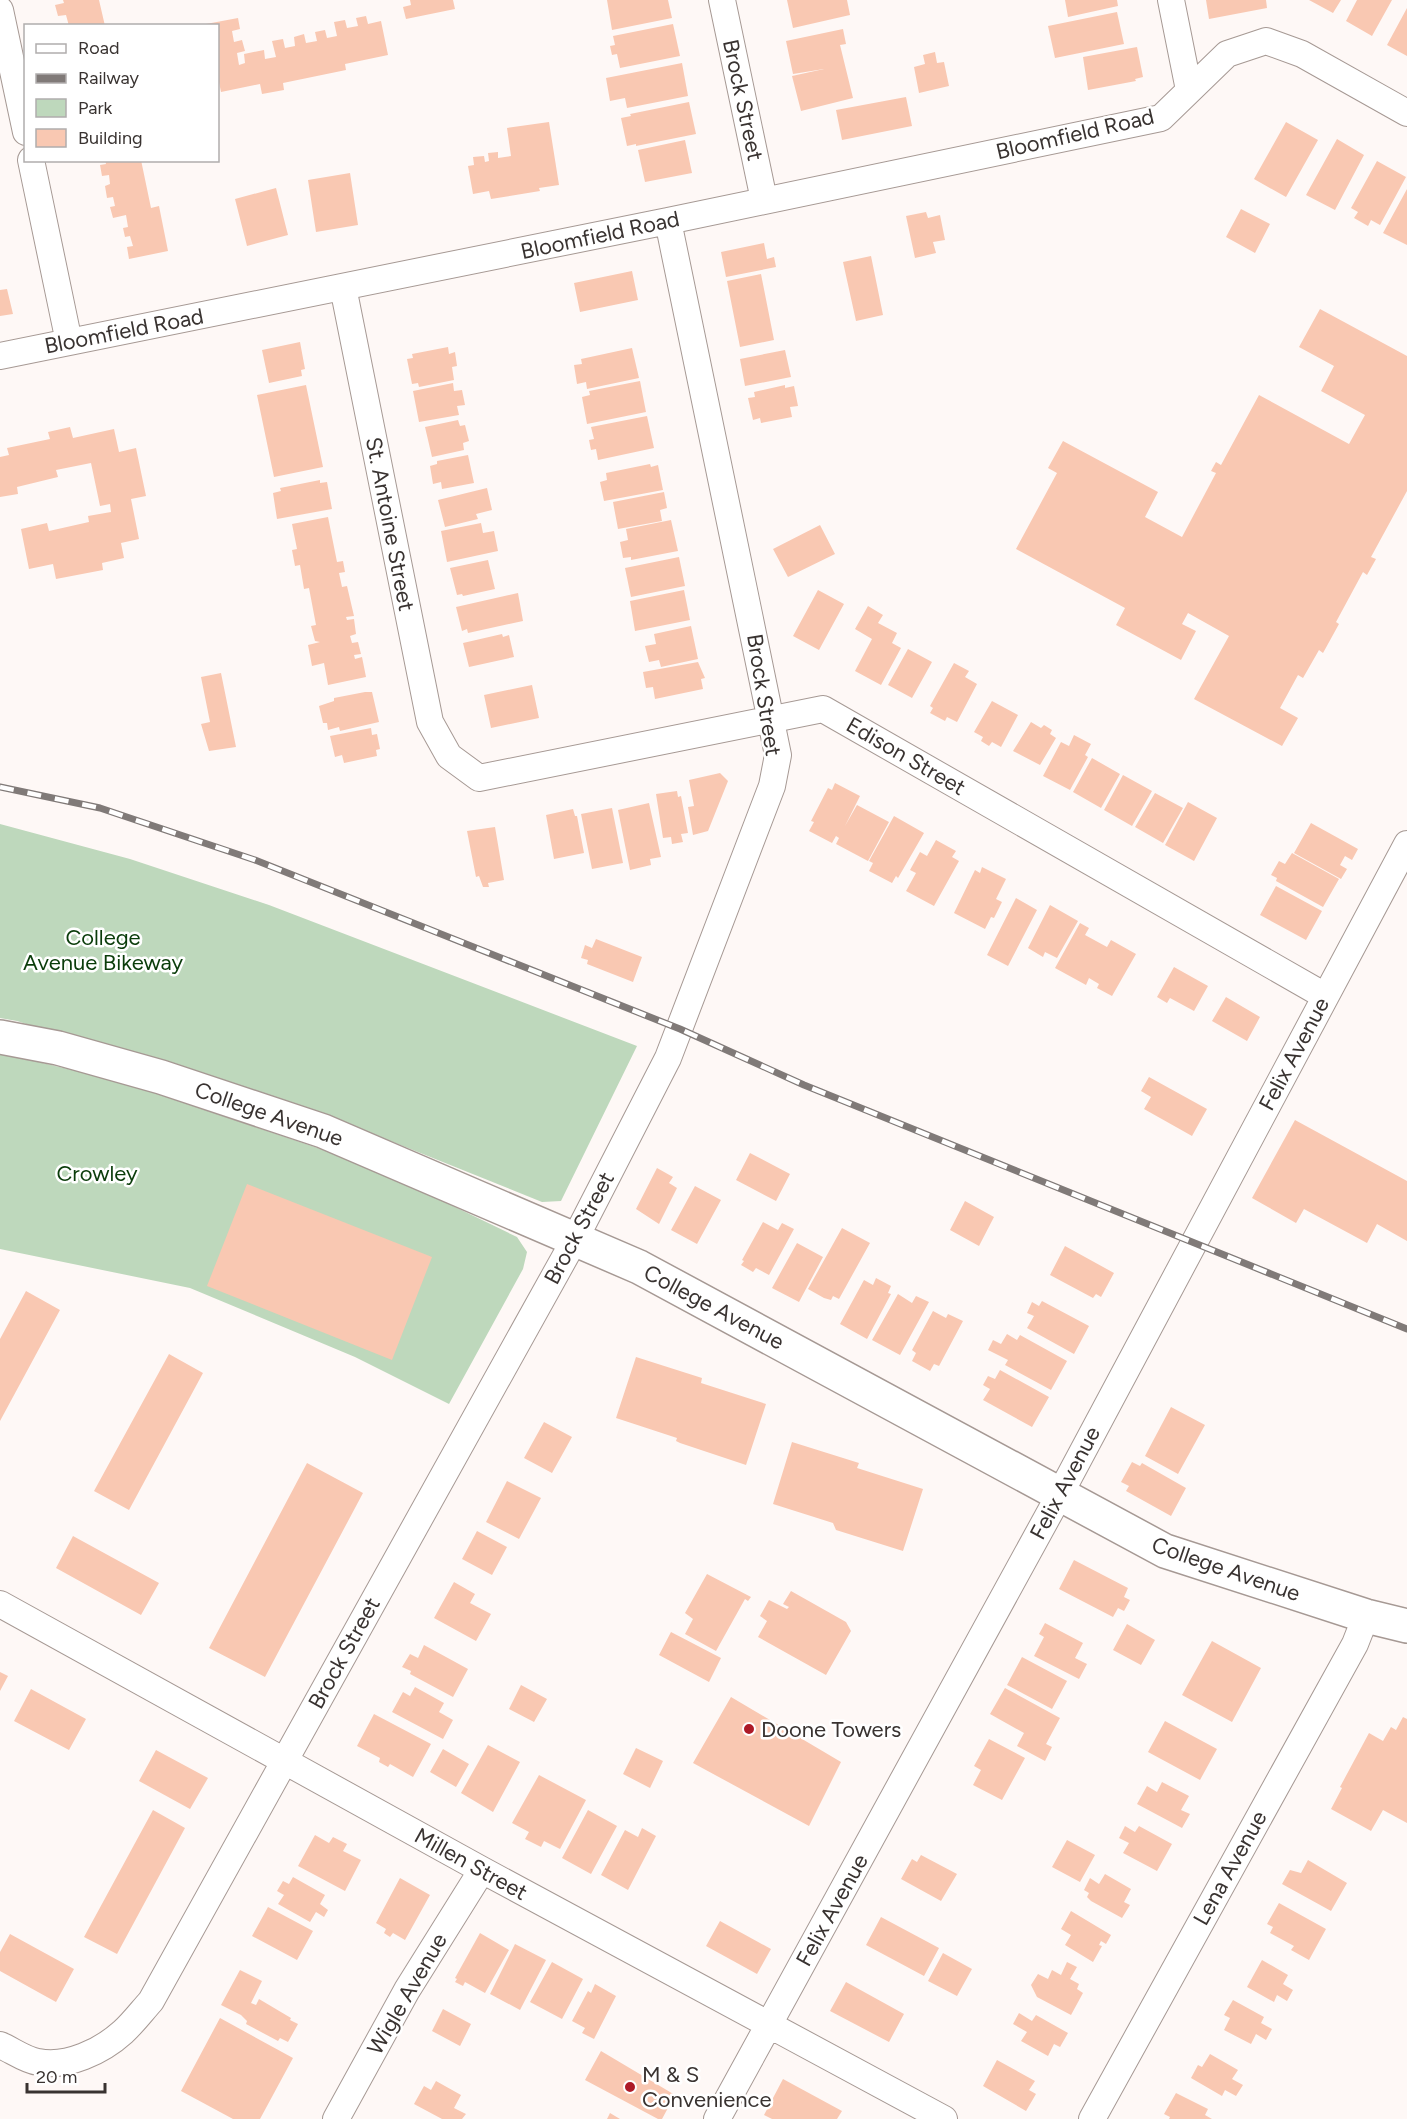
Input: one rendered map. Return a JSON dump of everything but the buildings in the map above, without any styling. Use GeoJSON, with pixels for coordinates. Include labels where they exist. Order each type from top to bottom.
{"type":"FeatureCollection","features":[{"type":"Feature","properties":{"kind":"street","name":"Brock Street"},"geometry":{"type":"LineString","coordinates":[[722,0],[764,200]]}},
{"type":"Feature","properties":{"kind":"street"},"geometry":{"type":"LineString","coordinates":[[1171,0],[1189,90]]}},
{"type":"Feature","properties":{"kind":"street"},"geometry":{"type":"LineString","coordinates":[[0,10],[24,123]]}},
{"type":"Feature","properties":{"kind":"street","name":"Bloomfield Road"},"geometry":{"type":"LineString","coordinates":[[0,356],[668,221],[1161,118],[1227,54],[1266,41],[1302,54],[1407,113]]}},
{"type":"Feature","properties":{"kind":"street"},"geometry":{"type":"LineString","coordinates":[[32,162],[69,342]]}},
{"type":"Feature","properties":{"kind":"street","name":"Brock Street"},"geometry":{"type":"LineString","coordinates":[[0,2045],[37,2062],[62,2063],[87,2055],[123,2032],[151,2001],[575,1239],[668,1058],[772,786],[778,755],[668,221]]}},
{"type":"Feature","properties":{"kind":"street","name":"St. Antoine Street"},"geometry":{"type":"LineString","coordinates":[[343,287],[430,722],[449,756]]}},
{"type":"Feature","properties":{"kind":"street","name":"Edison Street"},"geometry":{"type":"LineString","coordinates":[[449,756],[479,778],[823,709],[1325,996]]}},
{"type":"Feature","properties":{"kind":"street","name":"Felix Avenue"},"geometry":{"type":"LineString","coordinates":[[717,2119],[1060,1494],[1407,844]]}},
{"type":"Feature","properties":{"kind":"street","name":"College Avenue"},"geometry":{"type":"LineString","coordinates":[[0,1037],[58,1048],[127,1067],[313,1128],[649,1272],[1165,1551],[1366,1616],[1407,1626]]}},
{"type":"Feature","properties":{"kind":"street","name":"Millen Street"},"geometry":{"type":"LineString","coordinates":[[0,1604],[482,1870],[944,2119]]}},
{"type":"Feature","properties":{"kind":"street","name":"Lena Avenue"},"geometry":{"type":"LineString","coordinates":[[1092,2119],[1345,1661],[1366,1616]]}},
{"type":"Feature","properties":{"kind":"street","name":"Wigle Avenue"},"geometry":{"type":"LineString","coordinates":[[336,2119],[407,1990],[482,1870]]}},
{"type":"Feature","properties":{"kind":"green space","name":"College Avenue Bikeway"},"geometry":{"type":"Polygon","coordinates":[[[0,824],[130,859],[269,905],[637,1046],[561,1201],[542,1202],[393,1142],[17,1021],[0,1018],[0,824]]]}},
{"type":"Feature","properties":{"kind":"green space","name":"Crowley"},"geometry":{"type":"Polygon","coordinates":[[[0,1053],[119,1081],[368,1165],[517,1237],[527,1252],[523,1269],[449,1404],[355,1357],[190,1288],[0,1249],[0,1053]]]}},
{"type":"Feature","properties":{"kind":"railway"},"geometry":{"type":"LineString","coordinates":[[0,787],[100,808],[255,860],[680,1029],[804,1085],[1407,1329]]}},
{"type":"Feature","properties":{"kind":"place","name":"Doone Towers"},"geometry":{"type":"Point","coordinates":[749,1729]}},
{"type":"Feature","properties":{"kind":"place","name":"M & S Convenience"},"geometry":{"type":"Point","coordinates":[630,2087]}}]}
